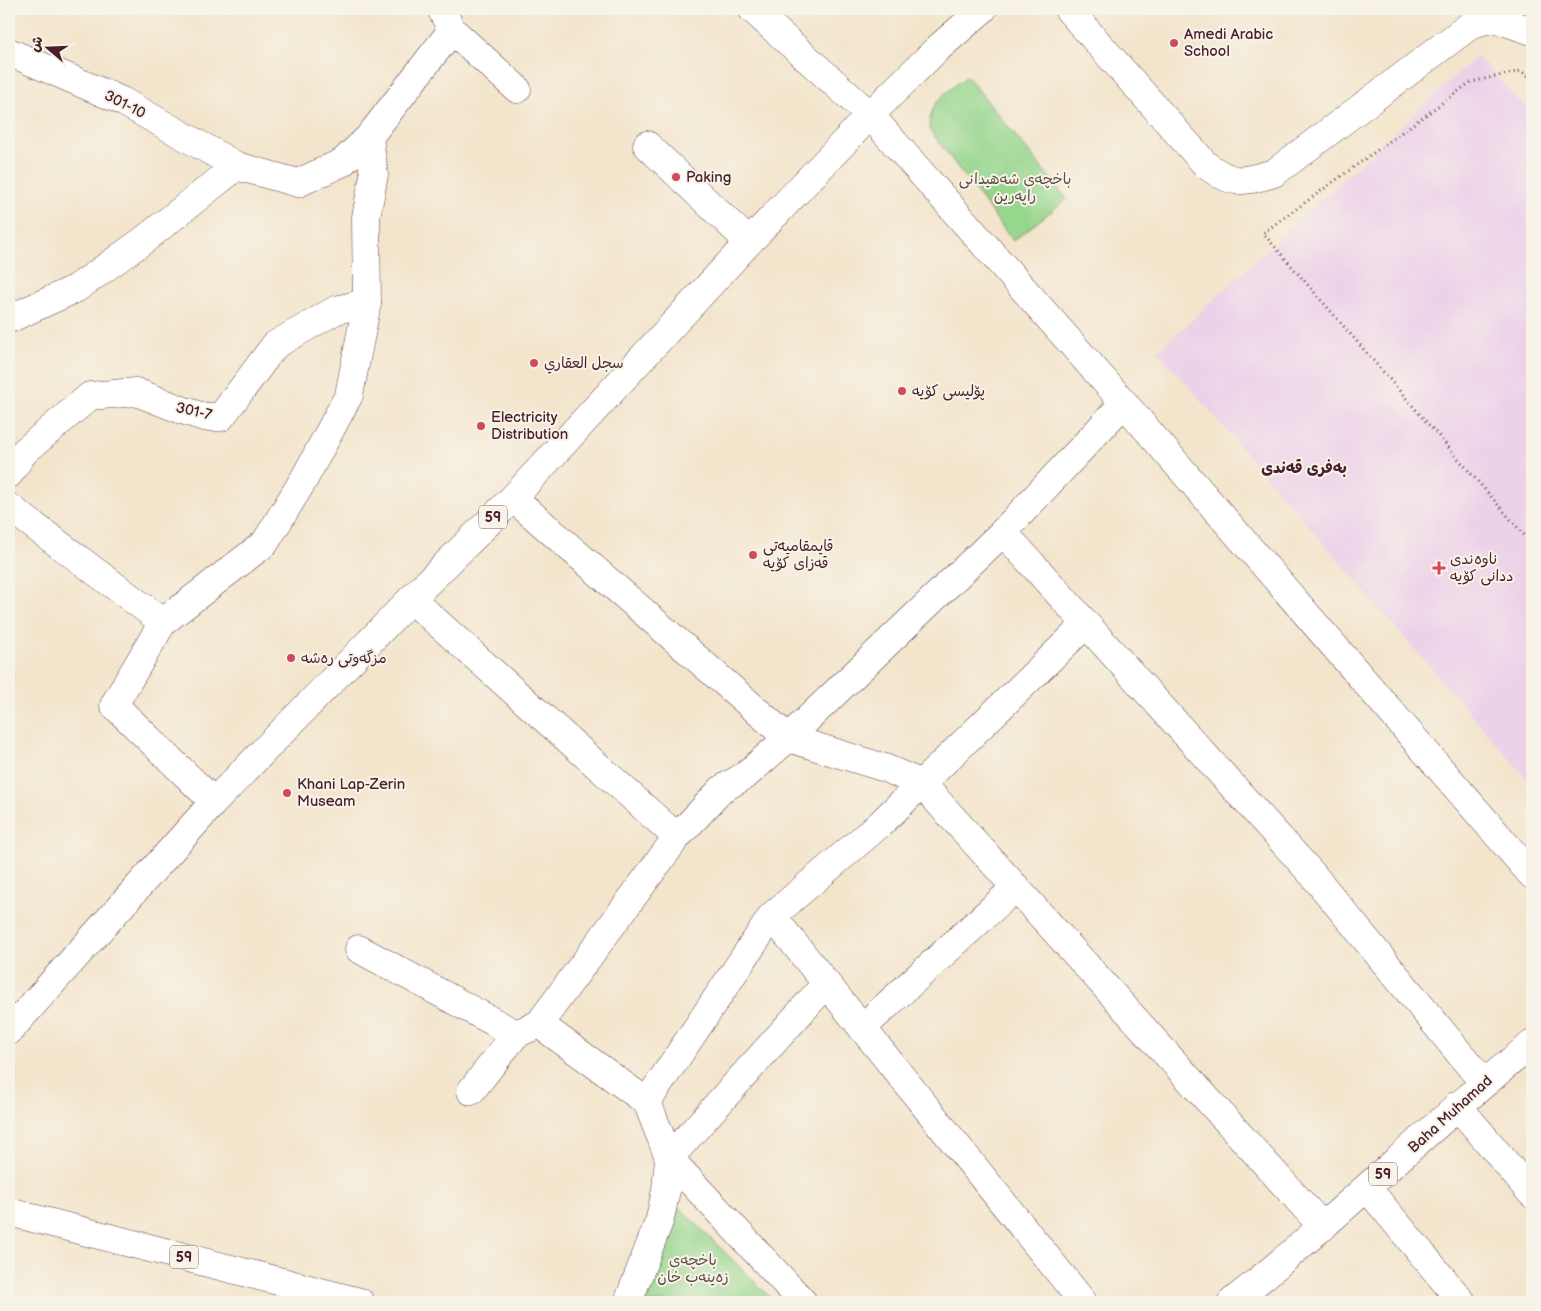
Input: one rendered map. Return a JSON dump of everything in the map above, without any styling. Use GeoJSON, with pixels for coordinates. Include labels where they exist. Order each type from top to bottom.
{"type":"FeatureCollection","features":[{"type":"Feature","properties":{"kind":"street"},"geometry":{"type":"LineString","coordinates":[[752,9],[870,115],[1124,403],[1532,875]]}},
{"type":"Feature","properties":{"kind":"street","name":"59"},"geometry":{"type":"LineString","coordinates":[[9,1031],[214,802],[411,599],[513,498],[749,242],[870,115],[936,50],[983,9]]}},
{"type":"Feature","properties":{"kind":"street"},"geometry":{"type":"LineString","coordinates":[[1068,9],[1206,165],[1224,179],[1245,181],[1274,173],[1472,24],[1494,18],[1532,31]]}},
{"type":"Feature","properties":{"kind":"street"},"geometry":{"type":"LineString","coordinates":[[447,19],[517,89]]}},
{"type":"Feature","properties":{"kind":"street","name":"301-10"},"geometry":{"type":"LineString","coordinates":[[9,52],[122,101],[237,166],[298,183],[343,162],[369,137],[447,19]]}},
{"type":"Feature","properties":{"kind":"street"},"geometry":{"type":"LineString","coordinates":[[214,802],[114,704],[163,622],[265,542],[304,478],[349,395],[367,302],[366,217],[374,174],[369,137]]}},
{"type":"Feature","properties":{"kind":"street"},"geometry":{"type":"LineString","coordinates":[[647,145],[749,242]]}},
{"type":"Feature","properties":{"kind":"street"},"geometry":{"type":"LineString","coordinates":[[9,319],[77,288],[144,240],[237,166]]}},
{"type":"Feature","properties":{"kind":"street","name":"301-7"},"geometry":{"type":"LineString","coordinates":[[9,474],[16,443],[90,396],[136,392],[204,417],[221,417],[275,344],[336,310],[367,302]]}},
{"type":"Feature","properties":{"kind":"street"},"geometry":{"type":"LineString","coordinates":[[471,1091],[527,1029],[677,837],[722,789],[746,774],[788,738],[1003,532],[1124,403]]}},
{"type":"Feature","properties":{"kind":"street"},"geometry":{"type":"LineString","coordinates":[[513,498],[788,738],[886,768],[922,784],[1323,1227]]}},
{"type":"Feature","properties":{"kind":"street"},"geometry":{"type":"LineString","coordinates":[[9,507],[163,622]]}},
{"type":"Feature","properties":{"kind":"street"},"geometry":{"type":"LineString","coordinates":[[1003,532],[1313,875],[1484,1083]]}},
{"type":"Feature","properties":{"kind":"street"},"geometry":{"type":"LineString","coordinates":[[411,599],[677,837]]}},
{"type":"Feature","properties":{"kind":"street"},"geometry":{"type":"LineString","coordinates":[[647,1102],[772,916],[880,824],[1086,624]]}},
{"type":"Feature","properties":{"kind":"street"},"geometry":{"type":"LineString","coordinates":[[862,1028],[1016,887]]}},
{"type":"Feature","properties":{"kind":"street"},"geometry":{"type":"LineString","coordinates":[[772,916],[1083,1302]]}},
{"type":"Feature","properties":{"kind":"street"},"geometry":{"type":"LineString","coordinates":[[359,949],[527,1029],[647,1102],[669,1158],[803,1302]]}},
{"type":"Feature","properties":{"kind":"street"},"geometry":{"type":"LineString","coordinates":[[628,1302],[660,1218],[666,1190],[669,1158],[826,984]]}},
{"type":"Feature","properties":{"kind":"street","name":"Baha Muhamad"},"geometry":{"type":"LineString","coordinates":[[1232,1302],[1368,1188],[1457,1105],[1532,1044]]}},
{"type":"Feature","properties":{"kind":"street"},"geometry":{"type":"LineString","coordinates":[[1457,1105],[1532,1194]]}},
{"type":"Feature","properties":{"kind":"street"},"geometry":{"type":"LineString","coordinates":[[1368,1188],[1462,1302]]}},
{"type":"Feature","properties":{"kind":"street","name":"59"},"geometry":{"type":"LineString","coordinates":[[9,1212],[360,1302]]}},
{"type":"Feature","properties":{"kind":"path"},"geometry":{"type":"LineString","coordinates":[[1532,79],[1522,71],[1470,82],[1262,233],[1532,544]]}},
{"type":"Feature","properties":{"kind":"shaded area","name":"ناوەندی ددانی کۆیە"},"geometry":{"type":"Polygon","coordinates":[[[1477,56],[1532,115],[1532,785],[1158,351],[1477,56]]]}},
{"type":"Feature","properties":{"kind":"green space","name":"باخچه‌ی شه‌هیدانی راپه‌رین"},"geometry":{"type":"Polygon","coordinates":[[[967,76],[1067,199],[1013,241],[929,129],[932,111],[940,98],[967,76]]]}},
{"type":"Feature","properties":{"kind":"green space","name":"باخچه‌ی زه‌ینه‌ب خان"},"geometry":{"type":"Polygon","coordinates":[[[679,1207],[775,1302],[645,1302],[679,1207]]]}},
{"type":"Feature","properties":{"kind":"place","name":"Amedi Arabic School"},"geometry":{"type":"Point","coordinates":[1174,43]}},
{"type":"Feature","properties":{"kind":"place","name":"Paking"},"geometry":{"type":"Point","coordinates":[676,177]}},
{"type":"Feature","properties":{"kind":"place","name":"سجل العقاري"},"geometry":{"type":"Point","coordinates":[534,363]}},
{"type":"Feature","properties":{"kind":"place","name":"پۆلیسی كۆیه‌"},"geometry":{"type":"Point","coordinates":[902,391]}},
{"type":"Feature","properties":{"kind":"place","name":"Electricity Distribution"},"geometry":{"type":"Point","coordinates":[481,426]}},
{"type":"Feature","properties":{"kind":"place","name":"قایمقامیه‌تی قه‌زای كۆیه‌"},"geometry":{"type":"Point","coordinates":[753,555]}},
{"type":"Feature","properties":{"kind":"place","name":"ناوەندی ددانی کۆیە"},"geometry":{"type":"Point","coordinates":[1439,568]}},
{"type":"Feature","properties":{"kind":"place","name":"مزگەوتی رەشە"},"geometry":{"type":"Point","coordinates":[291,658]}},
{"type":"Feature","properties":{"kind":"place","name":"Khani Lap-Zerin Museam"},"geometry":{"type":"Point","coordinates":[287,793]}},
{"type":"Feature","properties":{"kind":"district","name":"بەفری قەندی"},"geometry":{"type":"Point","coordinates":[1304,467]}}]}
